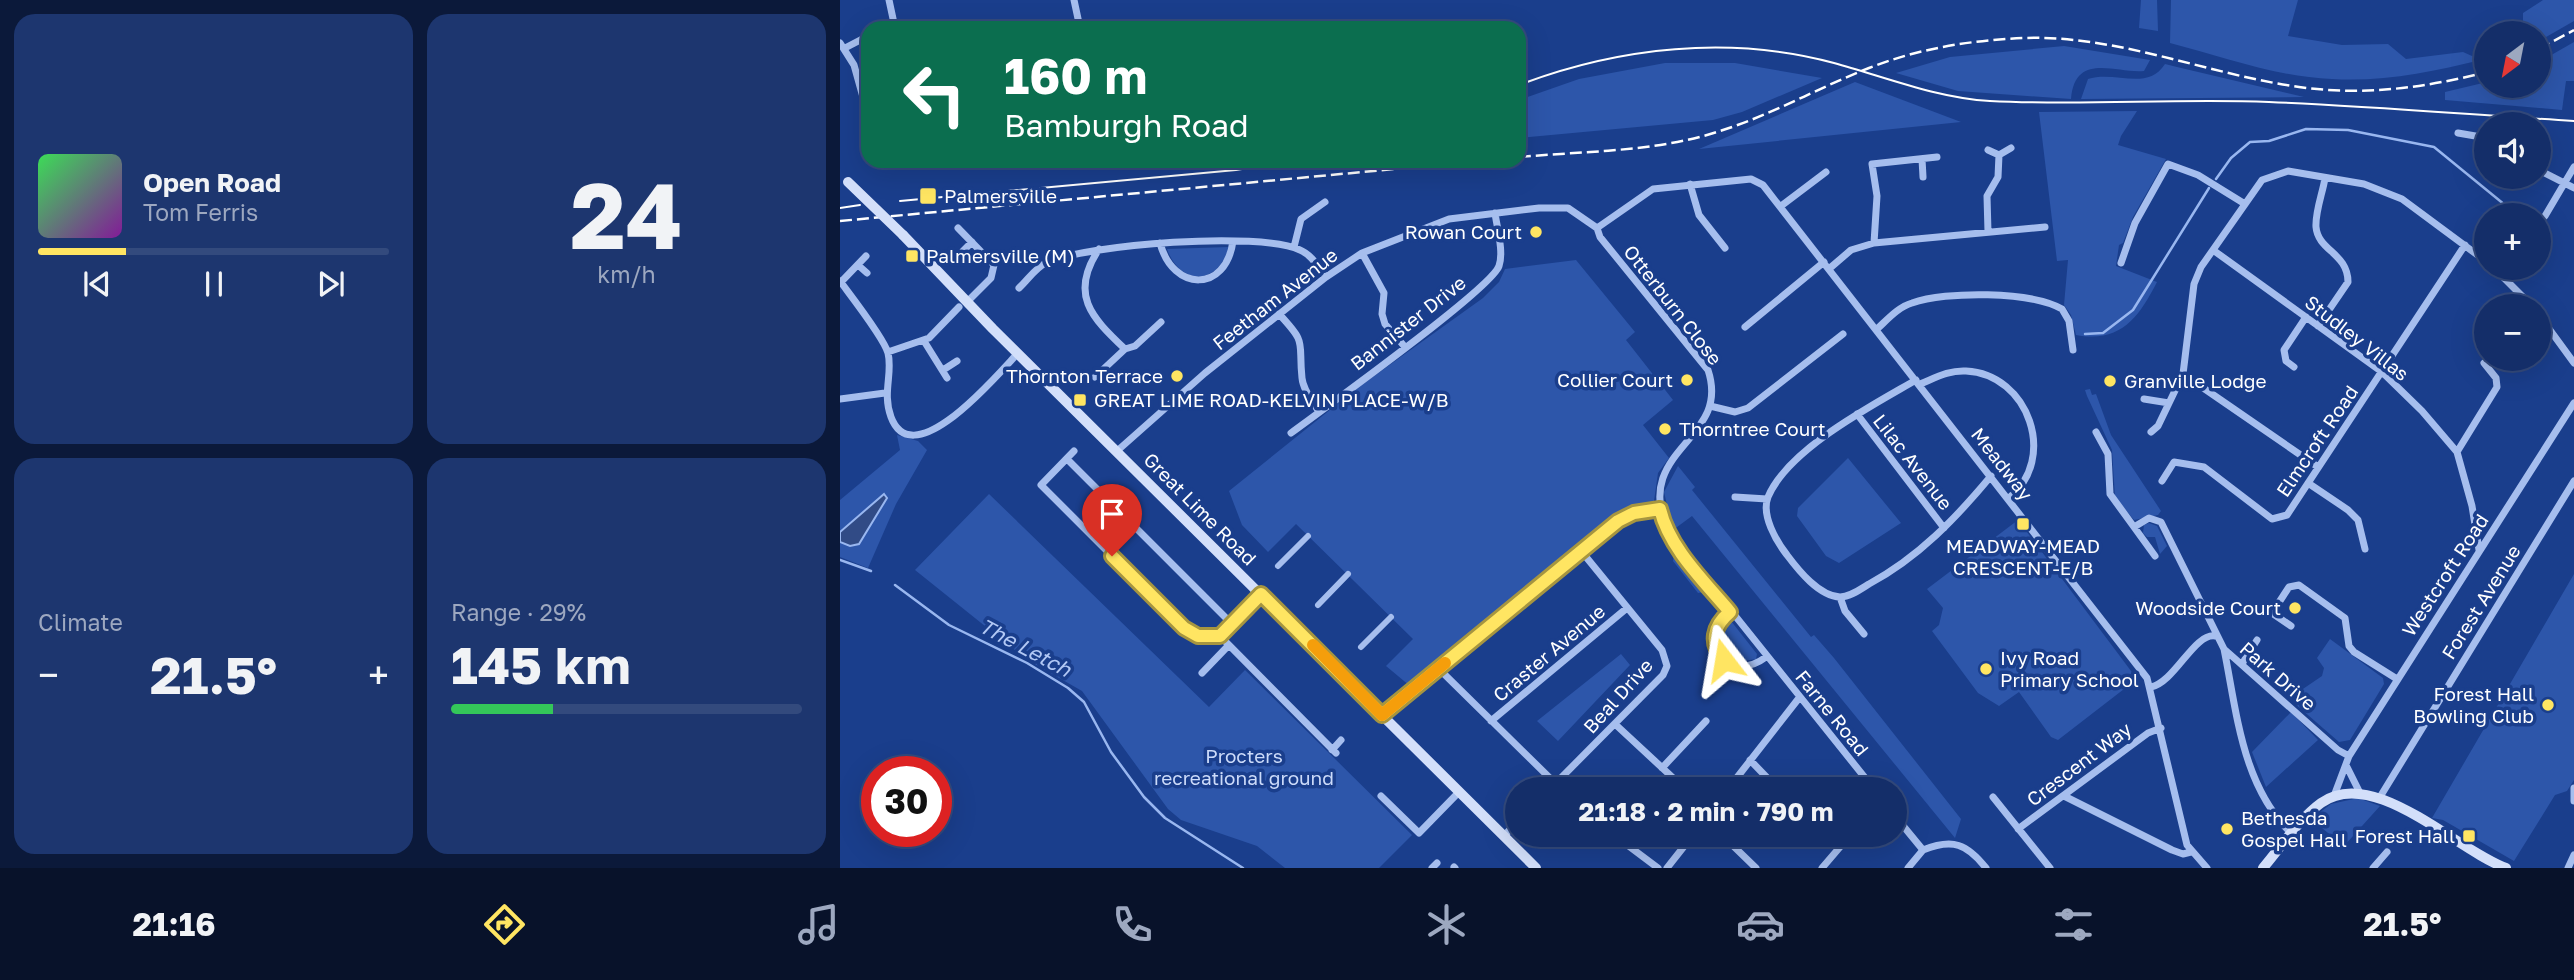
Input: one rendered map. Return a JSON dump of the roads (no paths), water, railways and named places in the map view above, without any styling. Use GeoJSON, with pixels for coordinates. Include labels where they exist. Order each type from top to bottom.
{"type":"FeatureCollection","features":[{"type":"Feature","properties":{"kind":"main road","name":"Great Lime Road"},"geometry":{"type":"LineString","coordinates":[[844,178],[903,235],[963,304],[1018,353],[1536,868]]}},
{"type":"Feature","properties":{"kind":"main road"},"geometry":{"type":"LineString","coordinates":[[2263,868],[2319,804],[2334,796],[2360,793],[2380,797],[2506,868]]}},
{"type":"Feature","properties":{"kind":"street"},"geometry":{"type":"LineString","coordinates":[[889,0],[893,21]]}},
{"type":"Feature","properties":{"kind":"street"},"geometry":{"type":"LineString","coordinates":[[1074,0],[1078,21]]}},
{"type":"Feature","properties":{"kind":"street"},"geometry":{"type":"LineString","coordinates":[[861,38],[842,45],[854,65],[861,90]]}},
{"type":"Feature","properties":{"kind":"street"},"geometry":{"type":"LineString","coordinates":[[2458,133],[2474,136]]}},
{"type":"Feature","properties":{"kind":"street"},"geometry":{"type":"LineString","coordinates":[[1999,155],[2011,148]]}},
{"type":"Feature","properties":{"kind":"street"},"geometry":{"type":"LineString","coordinates":[[1988,149],[1999,155]]}},
{"type":"Feature","properties":{"kind":"street"},"geometry":{"type":"LineString","coordinates":[[1989,232],[1987,196],[1997,177],[1999,155]]}},
{"type":"Feature","properties":{"kind":"street"},"geometry":{"type":"LineString","coordinates":[[1874,243],[1877,196],[1872,164],[1937,157]]}},
{"type":"Feature","properties":{"kind":"street"},"geometry":{"type":"LineString","coordinates":[[1922,159],[1923,177]]}},
{"type":"Feature","properties":{"kind":"street"},"geometry":{"type":"LineString","coordinates":[[2121,262],[2122,249],[2168,163],[2198,175],[2245,204]]}},
{"type":"Feature","properties":{"kind":"street"},"geometry":{"type":"LineString","coordinates":[[2551,206],[2574,167]]}},
{"type":"Feature","properties":{"kind":"street"},"geometry":{"type":"LineString","coordinates":[[2151,432],[2158,426],[2183,374],[2194,284],[2213,250],[2262,180],[2288,171],[2364,184],[2402,199],[2474,251]]}},
{"type":"Feature","properties":{"kind":"street"},"geometry":{"type":"LineString","coordinates":[[1781,206],[1826,172]]}},
{"type":"Feature","properties":{"kind":"street"},"geometry":{"type":"LineString","coordinates":[[2551,177],[2574,188]]}},
{"type":"Feature","properties":{"kind":"street","name":"Meadway"},"geometry":{"type":"LineString","coordinates":[[1597,228],[1643,194],[1665,186],[1751,178],[1763,184],[2143,671],[2151,687],[2183,832],[2191,852]]}},
{"type":"Feature","properties":{"kind":"street"},"geometry":{"type":"LineString","coordinates":[[2318,326],[2348,282],[2343,261],[2320,240],[2316,227],[2325,178]]}},
{"type":"Feature","properties":{"kind":"street"},"geometry":{"type":"LineString","coordinates":[[1690,184],[1699,215],[1725,248]]}},
{"type":"Feature","properties":{"kind":"street"},"geometry":{"type":"LineString","coordinates":[[1294,247],[1301,219],[1325,202]]}},
{"type":"Feature","properties":{"kind":"street","name":"Feetham Avenue"},"geometry":{"type":"LineString","coordinates":[[1117,451],[1189,385],[1326,277],[1362,253],[1449,219],[1495,213],[1568,208],[1597,228]]}},
{"type":"Feature","properties":{"kind":"street","name":"Bannister Drive"},"geometry":{"type":"LineString","coordinates":[[1291,433],[1405,347],[1499,269],[1501,262],[1495,213]]}},
{"type":"Feature","properties":{"kind":"street"},"geometry":{"type":"LineString","coordinates":[[888,352],[924,341],[948,320],[994,271],[987,256],[958,228]]}},
{"type":"Feature","properties":{"kind":"street","name":"Otterburn Close"},"geometry":{"type":"LineString","coordinates":[[1597,228],[1600,237],[1708,370],[1713,392],[1710,406]]}},
{"type":"Feature","properties":{"kind":"street"},"geometry":{"type":"LineString","coordinates":[[1745,327],[1851,250],[1874,243],[2045,228]]}},
{"type":"Feature","properties":{"kind":"street"},"geometry":{"type":"LineString","coordinates":[[1160,243],[1165,261],[1175,272],[1198,280],[1207,279],[1227,263],[1233,241]]}},
{"type":"Feature","properties":{"kind":"street"},"geometry":{"type":"LineString","coordinates":[[1019,288],[1044,263],[1100,249],[1160,243],[1233,241],[1294,247],[1308,254],[1326,277]]}},
{"type":"Feature","properties":{"kind":"street"},"geometry":{"type":"LineString","coordinates":[[963,251],[972,242]]}},
{"type":"Feature","properties":{"kind":"street","name":"Elmcroft Road"},"geometry":{"type":"LineString","coordinates":[[2162,481],[2174,462],[2198,464],[2272,519],[2287,515],[2465,244]]}},
{"type":"Feature","properties":{"kind":"street"},"geometry":{"type":"LineString","coordinates":[[1100,249],[1088,266],[1085,298],[1090,315],[1125,349]]}},
{"type":"Feature","properties":{"kind":"street","name":"Studley Villas"},"geometry":{"type":"LineString","coordinates":[[2213,250],[2382,372],[2422,411],[2457,452],[2472,506],[2479,551]]}},
{"type":"Feature","properties":{"kind":"street"},"geometry":{"type":"LineString","coordinates":[[1362,253],[1384,293],[1382,314],[1385,324],[1405,347]]}},
{"type":"Feature","properties":{"kind":"street"},"geometry":{"type":"LineString","coordinates":[[866,256],[840,282],[888,352],[885,393],[895,425],[906,434],[922,436],[967,404],[1018,353]]}},
{"type":"Feature","properties":{"kind":"street"},"geometry":{"type":"LineString","coordinates":[[858,265],[867,273]]}},
{"type":"Feature","properties":{"kind":"street"},"geometry":{"type":"LineString","coordinates":[[2506,280],[2520,294]]}},
{"type":"Feature","properties":{"kind":"street"},"geometry":{"type":"LineString","coordinates":[[1877,329],[1911,303],[2011,294],[2062,309],[2069,320],[2073,350]]}},
{"type":"Feature","properties":{"kind":"street"},"geometry":{"type":"LineString","coordinates":[[939,312],[948,320]]}},
{"type":"Feature","properties":{"kind":"street"},"geometry":{"type":"LineString","coordinates":[[1279,314],[1300,336],[1303,348],[1302,378],[1319,412]]}},
{"type":"Feature","properties":{"kind":"street","name":"Studley Villas"},"geometry":{"type":"LineString","coordinates":[[2294,367],[2286,360],[2284,350],[2306,317]]}},
{"type":"Feature","properties":{"kind":"street"},"geometry":{"type":"LineString","coordinates":[[1095,377],[1125,349],[1135,346],[1161,322]]}},
{"type":"Feature","properties":{"kind":"street"},"geometry":{"type":"LineString","coordinates":[[2551,331],[2574,363]]}},
{"type":"Feature","properties":{"kind":"street"},"geometry":{"type":"LineString","coordinates":[[1382,715],[1618,521],[1634,513],[1660,509],[1661,480],[1710,406],[1735,412],[1748,408],[1843,334]]}},
{"type":"Feature","properties":{"kind":"street"},"geometry":{"type":"LineString","coordinates":[[924,341],[945,374],[957,361]]}},
{"type":"Feature","properties":{"kind":"street"},"geometry":{"type":"LineString","coordinates":[[1864,634],[1845,611],[1840,597],[1815,585],[1781,547],[1771,528],[1767,499],[1788,468],[1812,446],[1857,414],[1918,382],[1942,374],[1966,371],[1992,378],[2023,405],[2033,429],[2034,460],[2027,479],[2009,498]]}},
{"type":"Feature","properties":{"kind":"street"},"geometry":{"type":"LineString","coordinates":[[2457,452],[2497,387],[2496,378],[2490,371]]}},
{"type":"Feature","properties":{"kind":"street"},"geometry":{"type":"LineString","coordinates":[[2183,374],[2318,467]]}},
{"type":"Feature","properties":{"kind":"street"},"geometry":{"type":"LineString","coordinates":[[840,398],[885,393]]}},
{"type":"Feature","properties":{"kind":"street"},"geometry":{"type":"LineString","coordinates":[[2144,399],[2169,403]]}},
{"type":"Feature","properties":{"kind":"street","name":"Westcroft Road"},"geometry":{"type":"LineString","coordinates":[[2334,796],[2349,756],[2574,404]]}},
{"type":"Feature","properties":{"kind":"street","name":"Lilac Avenue"},"geometry":{"type":"LineString","coordinates":[[1857,414],[1944,528]]}},
{"type":"Feature","properties":{"kind":"street"},"geometry":{"type":"LineString","coordinates":[[2096,432],[2108,454],[2110,494],[2134,527],[2151,543],[2155,556]]}},
{"type":"Feature","properties":{"kind":"street"},"geometry":{"type":"LineString","coordinates":[[1074,451],[1041,485],[1189,632],[1211,638],[1220,636],[1261,594]]}},
{"type":"Feature","properties":{"kind":"street"},"geometry":{"type":"LineString","coordinates":[[1067,459],[1232,624]]}},
{"type":"Feature","properties":{"kind":"street"},"geometry":{"type":"LineString","coordinates":[[1840,597],[1884,576],[1944,528],[1991,476]]}},
{"type":"Feature","properties":{"kind":"street","name":"Forest Avenue"},"geometry":{"type":"LineString","coordinates":[[2380,797],[2574,481]]}},
{"type":"Feature","properties":{"kind":"street"},"geometry":{"type":"LineString","coordinates":[[2308,483],[2358,520],[2365,549]]}},
{"type":"Feature","properties":{"kind":"street"},"geometry":{"type":"LineString","coordinates":[[1735,497],[1767,499]]}},
{"type":"Feature","properties":{"kind":"street","name":"Farne Road"},"geometry":{"type":"LineString","coordinates":[[1660,509],[1677,547],[1864,777]]}},
{"type":"Feature","properties":{"kind":"street","name":"Park Drive"},"geometry":{"type":"LineString","coordinates":[[2134,527],[2149,517],[2161,522],[2210,617],[2215,636],[2224,649],[2337,750],[2349,756]]}},
{"type":"Feature","properties":{"kind":"street"},"geometry":{"type":"LineString","coordinates":[[1278,566],[1308,536]]}},
{"type":"Feature","properties":{"kind":"street","name":"Beal Drive"},"geometry":{"type":"LineString","coordinates":[[1565,777],[1663,675],[1667,666],[1662,650],[1582,552]]}},
{"type":"Feature","properties":{"kind":"street"},"geometry":{"type":"LineString","coordinates":[[1318,605],[1348,574]]}},
{"type":"Feature","properties":{"kind":"street"},"geometry":{"type":"LineString","coordinates":[[2291,626],[2272,613],[2289,587],[2299,585],[2345,618],[2349,646],[2354,652],[2397,679]]}},
{"type":"Feature","properties":{"kind":"street","name":"Craster Avenue"},"geometry":{"type":"LineString","coordinates":[[1491,721],[1627,608]]}},
{"type":"Feature","properties":{"kind":"street"},"geometry":{"type":"LineString","coordinates":[[1730,612],[1716,629],[1714,641],[1718,654],[1730,664],[1740,667],[1755,665],[1766,657]]}},
{"type":"Feature","properties":{"kind":"street"},"geometry":{"type":"LineString","coordinates":[[1361,647],[1391,617]]}},
{"type":"Feature","properties":{"kind":"street"},"geometry":{"type":"LineString","coordinates":[[1185,640],[1189,632]]}},
{"type":"Feature","properties":{"kind":"street"},"geometry":{"type":"LineString","coordinates":[[1220,636],[1227,647],[1334,751],[1341,740]]}},
{"type":"Feature","properties":{"kind":"street"},"geometry":{"type":"LineString","coordinates":[[2151,687],[2164,682],[2203,638],[2215,636]]}},
{"type":"Feature","properties":{"kind":"street"},"geometry":{"type":"LineString","coordinates":[[2242,664],[2257,640]]}},
{"type":"Feature","properties":{"kind":"street"},"geometry":{"type":"LineString","coordinates":[[1202,673],[1227,647]]}},
{"type":"Feature","properties":{"kind":"street"},"geometry":{"type":"LineString","coordinates":[[2224,649],[2249,763],[2269,809],[2292,834]]}},
{"type":"Feature","properties":{"kind":"street"},"geometry":{"type":"LineString","coordinates":[[1438,668],[1544,777]]}},
{"type":"Feature","properties":{"kind":"street"},"geometry":{"type":"LineString","coordinates":[[1737,777],[1800,698]]}},
{"type":"Feature","properties":{"kind":"street"},"geometry":{"type":"LineString","coordinates":[[1662,768],[1706,721]]}},
{"type":"Feature","properties":{"kind":"street"},"geometry":{"type":"LineString","coordinates":[[1615,724],[1672,777]]}},
{"type":"Feature","properties":{"kind":"street","name":"Crescent Way"},"geometry":{"type":"LineString","coordinates":[[2018,829],[2148,733],[2161,727]]}},
{"type":"Feature","properties":{"kind":"street"},"geometry":{"type":"LineString","coordinates":[[1750,760],[1766,777]]}},
{"type":"Feature","properties":{"kind":"street"},"geometry":{"type":"LineString","coordinates":[[2347,766],[2360,793]]}},
{"type":"Feature","properties":{"kind":"street"},"geometry":{"type":"LineString","coordinates":[[2574,788],[2574,801]]}},
{"type":"Feature","properties":{"kind":"street"},"geometry":{"type":"LineString","coordinates":[[1381,796],[1419,833],[1459,792]]}},
{"type":"Feature","properties":{"kind":"street"},"geometry":{"type":"LineString","coordinates":[[2064,796],[2178,853],[2191,852],[2207,868]]}},
{"type":"Feature","properties":{"kind":"street"},"geometry":{"type":"LineString","coordinates":[[1993,797],[2050,868]]}},
{"type":"Feature","properties":{"kind":"street"},"geometry":{"type":"LineString","coordinates":[[1907,831],[1923,850]]}},
{"type":"Feature","properties":{"kind":"street"},"geometry":{"type":"LineString","coordinates":[[1908,868],[1923,850],[1960,844],[1972,851],[1986,868]]}},
{"type":"Feature","properties":{"kind":"street"},"geometry":{"type":"LineString","coordinates":[[1630,847],[1658,868]]}},
{"type":"Feature","properties":{"kind":"street"},"geometry":{"type":"LineString","coordinates":[[1667,868],[1684,847]]}},
{"type":"Feature","properties":{"kind":"street"},"geometry":{"type":"LineString","coordinates":[[1734,847],[1756,868]]}},
{"type":"Feature","properties":{"kind":"street"},"geometry":{"type":"LineString","coordinates":[[1822,868],[1840,848]]}},
{"type":"Feature","properties":{"kind":"street"},"geometry":{"type":"LineString","coordinates":[[2373,868],[2387,852]]}},
{"type":"Feature","properties":{"kind":"street"},"geometry":{"type":"LineString","coordinates":[[2568,868],[2574,855]]}},
{"type":"Feature","properties":{"kind":"waterway"},"geometry":{"type":"LineString","coordinates":[[2216,179],[2231,158],[2250,142],[2269,141],[2306,129],[2348,130],[2434,147],[2503,203]]}},
{"type":"Feature","properties":{"kind":"waterway"},"geometry":{"type":"LineString","coordinates":[[2085,334],[2103,333],[2133,310],[2209,188]]}},
{"type":"Feature","properties":{"kind":"waterway","name":"The Letch"},"geometry":{"type":"LineString","coordinates":[[840,560],[871,571]]}},
{"type":"Feature","properties":{"kind":"waterway","name":"The Letch"},"geometry":{"type":"LineString","coordinates":[[895,585],[949,625],[1027,663],[1068,688],[1084,702],[1111,752],[1144,797],[1165,818],[1243,868]]}},
{"type":"Feature","properties":{"kind":"tram line"},"geometry":{"type":"LineString","coordinates":[[1526,83],[1557,72],[1635,54],[1675,49],[1755,49],[1795,54],[1950,96],[1990,101],[2269,102],[2574,121]]}},
{"type":"Feature","properties":{"kind":"tram line"},"geometry":{"type":"LineString","coordinates":[[900,201],[1248,168]]}},
{"type":"Feature","properties":{"kind":"tram line"},"geometry":{"type":"LineString","coordinates":[[840,208],[860,205]]}},
{"type":"Feature","properties":{"kind":"railway"},"geometry":{"type":"LineString","coordinates":[[2552,42],[2574,30]]}},
{"type":"Feature","properties":{"kind":"railway"},"geometry":{"type":"LineString","coordinates":[[1526,157],[1622,150],[1699,137],[1760,116],[1887,61],[1964,43],[2004,39],[2059,39],[2094,43],[2264,81],[2323,90],[2393,89],[2474,75]]}},
{"type":"Feature","properties":{"kind":"railway"},"geometry":{"type":"LineString","coordinates":[[840,221],[1405,168]]}},
{"type":"Feature","properties":{"kind":"place","name":"Palmersville"},"geometry":{"type":"Point","coordinates":[928,196]}},
{"type":"Feature","properties":{"kind":"place","name":"Rowan Court"},"geometry":{"type":"Point","coordinates":[1536,232]}},
{"type":"Feature","properties":{"kind":"place","name":"Palmersville (M)"},"geometry":{"type":"Point","coordinates":[912,256]}},
{"type":"Feature","properties":{"kind":"place","name":"Thornton Terrace"},"geometry":{"type":"Point","coordinates":[1177,376]}},
{"type":"Feature","properties":{"kind":"place","name":"Collier Court"},"geometry":{"type":"Point","coordinates":[1687,380]}},
{"type":"Feature","properties":{"kind":"place","name":"Granville Lodge"},"geometry":{"type":"Point","coordinates":[2110,381]}},
{"type":"Feature","properties":{"kind":"place","name":"GREAT LIME ROAD-KELVIN PLACE-W/B"},"geometry":{"type":"Point","coordinates":[1080,400]}},
{"type":"Feature","properties":{"kind":"place","name":"Thorntree Court"},"geometry":{"type":"Point","coordinates":[1665,429]}},
{"type":"Feature","properties":{"kind":"place","name":"MEADWAY-MEAD CRESCENT-E/B"},"geometry":{"type":"Point","coordinates":[2023,524]}},
{"type":"Feature","properties":{"kind":"place","name":"Woodside Court"},"geometry":{"type":"Point","coordinates":[2295,608]}},
{"type":"Feature","properties":{"kind":"place","name":"Ivy Road Primary School"},"geometry":{"type":"Point","coordinates":[1986,669]}},
{"type":"Feature","properties":{"kind":"place","name":"Forest Hall Bowling Club"},"geometry":{"type":"Point","coordinates":[2548,705]}},
{"type":"Feature","properties":{"kind":"place","name":"Bethesda Gospel Hall"},"geometry":{"type":"Point","coordinates":[2227,829]}},
{"type":"Feature","properties":{"kind":"place","name":"Forest Hall"},"geometry":{"type":"Point","coordinates":[2469,836]}},
{"type":"Feature","properties":{"kind":"park label","name":"Procters recreational ground"},"geometry":{"type":"Point","coordinates":[1244,767]}}]}
